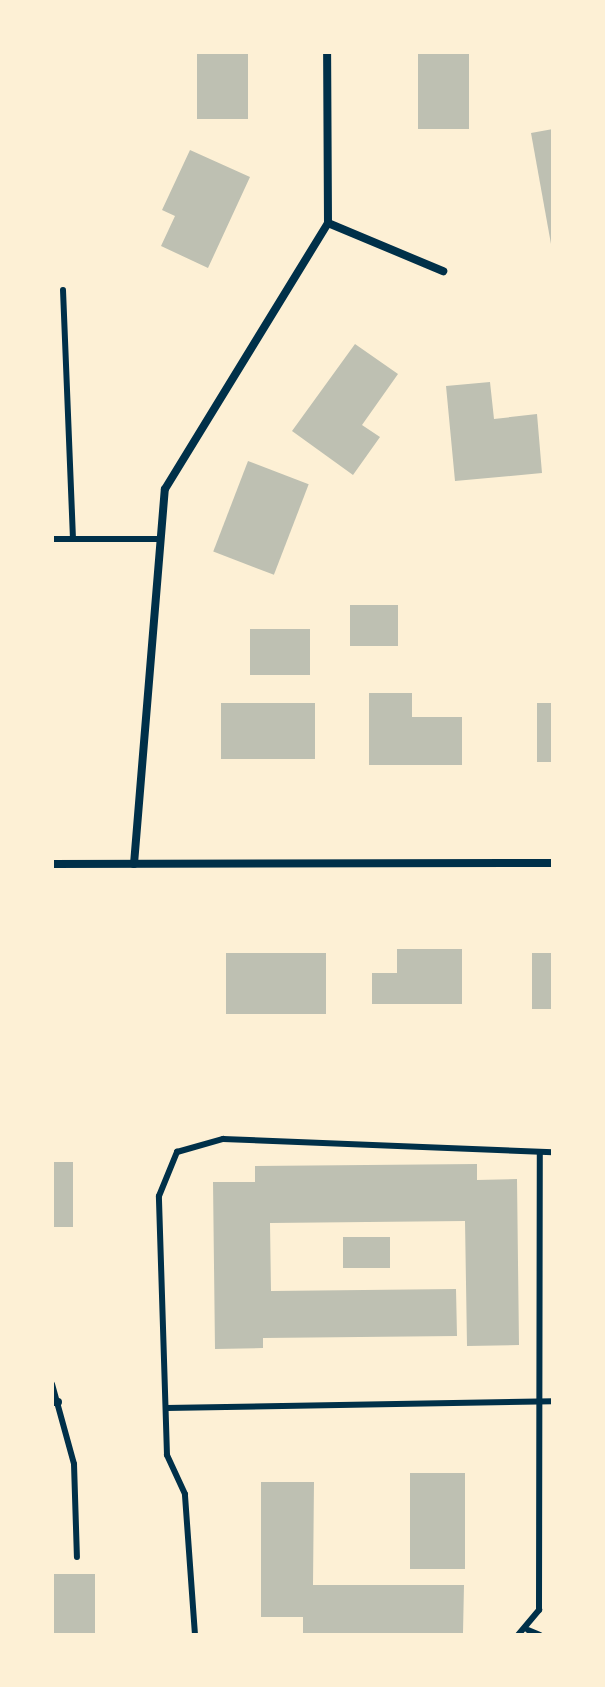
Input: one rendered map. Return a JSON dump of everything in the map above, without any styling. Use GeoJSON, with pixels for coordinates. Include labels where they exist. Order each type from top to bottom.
{"type":"FeatureCollection","features":[{"type":"Feature","properties":{"kind":"street"},"geometry":{"type":"LineString","coordinates":[[134,864],[165,489],[328,223],[327,52]]}},
{"type":"Feature","properties":{"kind":"street"},"geometry":{"type":"LineString","coordinates":[[328,223],[443,271]]}},
{"type":"Feature","properties":{"kind":"street"},"geometry":{"type":"LineString","coordinates":[[52,864],[553,863]]}},
{"type":"Feature","properties":{"kind":"lane"},"geometry":{"type":"LineString","coordinates":[[63,290],[73,539]]}},
{"type":"Feature","properties":{"kind":"lane"},"geometry":{"type":"LineString","coordinates":[[52,539],[161,539]]}},
{"type":"Feature","properties":{"kind":"lane"},"geometry":{"type":"LineString","coordinates":[[195,1635],[185,1494],[167,1455],[159,1196],[177,1152],[223,1139],[553,1152]]}},
{"type":"Feature","properties":{"kind":"lane"},"geometry":{"type":"LineString","coordinates":[[518,1635],[528,1630],[539,1610],[540,1152]]}},
{"type":"Feature","properties":{"kind":"lane"},"geometry":{"type":"LineString","coordinates":[[52,1384],[74,1464],[77,1557]]}},
{"type":"Feature","properties":{"kind":"lane"},"geometry":{"type":"LineString","coordinates":[[166,1408],[553,1401]]}},
{"type":"Feature","properties":{"kind":"lane"},"geometry":{"type":"LineString","coordinates":[[528,1630],[540,1635]]}},
{"type":"Feature","properties":{"kind":"building"},"geometry":{"type":"Polygon","coordinates":[[[197,52],[248,52],[248,119],[197,119],[197,52]]]}},
{"type":"Feature","properties":{"kind":"building"},"geometry":{"type":"Polygon","coordinates":[[[418,52],[469,52],[469,129],[418,129],[418,52]]]}},
{"type":"Feature","properties":{"kind":"building"},"geometry":{"type":"Polygon","coordinates":[[[553,129],[553,244],[551,244],[531,133],[553,129]]]}},
{"type":"Feature","properties":{"kind":"building"},"geometry":{"type":"Polygon","coordinates":[[[190,150],[250,177],[208,268],[161,246],[175,216],[162,210],[190,150]]]}},
{"type":"Feature","properties":{"kind":"building"},"geometry":{"type":"Polygon","coordinates":[[[355,344],[398,374],[362,425],[380,437],[353,475],[292,431],[355,344]]]}},
{"type":"Feature","properties":{"kind":"building"},"geometry":{"type":"Polygon","coordinates":[[[490,382],[494,419],[537,414],[542,473],[455,481],[446,386],[490,382]]]}},
{"type":"Feature","properties":{"kind":"building"},"geometry":{"type":"Polygon","coordinates":[[[248,461],[309,484],[274,575],[213,552],[248,461]]]}},
{"type":"Feature","properties":{"kind":"building"},"geometry":{"type":"Polygon","coordinates":[[[350,605],[398,605],[398,646],[350,646],[350,605]]]}},
{"type":"Feature","properties":{"kind":"building"},"geometry":{"type":"Polygon","coordinates":[[[250,629],[310,629],[310,675],[250,675],[250,629]]]}},
{"type":"Feature","properties":{"kind":"building"},"geometry":{"type":"Polygon","coordinates":[[[369,693],[412,693],[412,717],[462,717],[462,765],[369,765],[369,693]]]}},
{"type":"Feature","properties":{"kind":"building"},"geometry":{"type":"Polygon","coordinates":[[[221,703],[315,703],[315,759],[221,759],[221,703]]]}},
{"type":"Feature","properties":{"kind":"building"},"geometry":{"type":"Polygon","coordinates":[[[537,703],[553,703],[553,762],[537,762],[537,703]]]}},
{"type":"Feature","properties":{"kind":"building"},"geometry":{"type":"Polygon","coordinates":[[[397,949],[462,949],[462,1004],[372,1004],[372,973],[397,973],[397,949]]]}},
{"type":"Feature","properties":{"kind":"building"},"geometry":{"type":"Polygon","coordinates":[[[226,953],[326,953],[326,1014],[226,1014],[226,953]]]}},
{"type":"Feature","properties":{"kind":"building"},"geometry":{"type":"Polygon","coordinates":[[[532,953],[553,953],[553,1009],[532,1009],[532,953]]]}},
{"type":"Feature","properties":{"kind":"building"},"geometry":{"type":"Polygon","coordinates":[[[52,1162],[73,1162],[73,1227],[52,1227],[52,1162]]]}},
{"type":"Feature","properties":{"kind":"building"},"geometry":{"type":"Polygon","coordinates":[[[477,1164],[477,1180],[517,1179],[519,1345],[467,1346],[465,1221],[270,1223],[271,1291],[456,1289],[457,1336],[263,1338],[263,1348],[215,1349],[213,1182],[255,1182],[255,1166],[477,1164]]]}},
{"type":"Feature","properties":{"kind":"building"},"geometry":{"type":"Polygon","coordinates":[[[343,1237],[390,1237],[390,1268],[343,1268],[343,1237]]]}},
{"type":"Feature","properties":{"kind":"building"},"geometry":{"type":"Polygon","coordinates":[[[410,1473],[465,1473],[465,1569],[410,1569],[410,1473]]]}},
{"type":"Feature","properties":{"kind":"building"},"geometry":{"type":"Polygon","coordinates":[[[261,1482],[314,1482],[313,1585],[464,1585],[463,1633],[303,1633],[303,1617],[261,1617],[261,1482]]]}},
{"type":"Feature","properties":{"kind":"building"},"geometry":{"type":"Polygon","coordinates":[[[52,1574],[95,1574],[95,1635],[52,1635],[52,1574]]]}}]}
